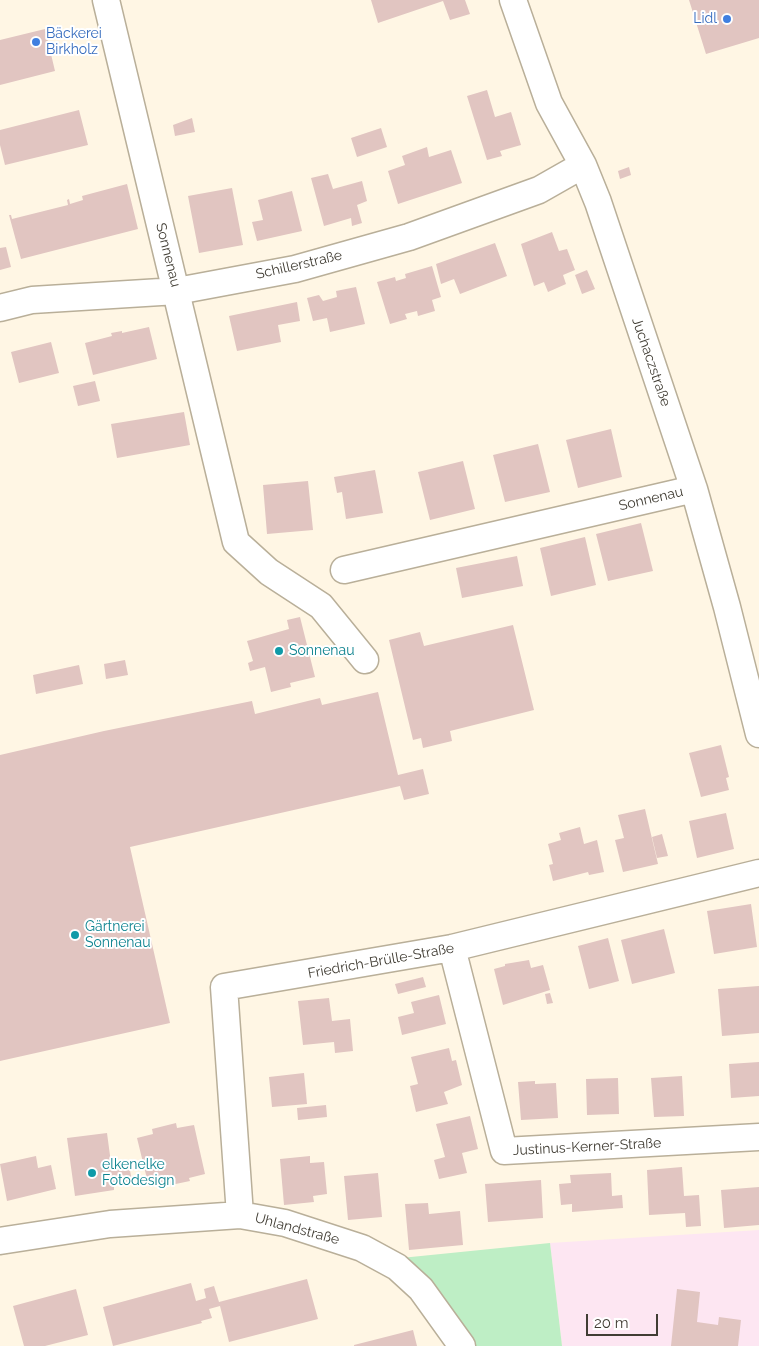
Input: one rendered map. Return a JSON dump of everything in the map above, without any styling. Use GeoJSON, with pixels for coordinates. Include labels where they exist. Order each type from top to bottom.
{"type":"FeatureCollection","features":[{"type":"Feature","properties":{"kind":"street","name":"Sonnenau"},"geometry":{"type":"LineString","coordinates":[[106,0],[236,542],[269,572],[321,606],[365,660]]}},
{"type":"Feature","properties":{"kind":"street","name":"Juchaczstraße"},"geometry":{"type":"LineString","coordinates":[[513,0],[549,103],[583,165],[598,202],[694,489],[727,607],[759,734]]}},
{"type":"Feature","properties":{"kind":"street","name":"Schillerstraße"},"geometry":{"type":"LineString","coordinates":[[0,308],[32,300],[177,291],[295,269],[409,237],[539,190],[583,165]]}},
{"type":"Feature","properties":{"kind":"street","name":"Sonnenau"},"geometry":{"type":"LineString","coordinates":[[344,570],[694,489]]}},
{"type":"Feature","properties":{"kind":"street","name":"Friedrich-Brülle-Straße"},"geometry":{"type":"LineString","coordinates":[[240,1215],[214,982],[452,948],[759,873]]}},
{"type":"Feature","properties":{"kind":"street","name":"Justinus-Kerner-Straße"},"geometry":{"type":"LineString","coordinates":[[452,948],[504,1151],[759,1137]]}},
{"type":"Feature","properties":{"kind":"street","name":"Uhlandstraße"},"geometry":{"type":"LineString","coordinates":[[0,1242],[110,1224],[240,1215],[285,1223],[362,1248],[397,1267],[421,1289],[462,1346]]}},
{"type":"Feature","properties":{"kind":"shaded area"},"geometry":{"type":"Polygon","coordinates":[[[759,1230],[759,1346],[562,1346],[550,1243],[759,1230]]]}},
{"type":"Feature","properties":{"kind":"green space"},"geometry":{"type":"Polygon","coordinates":[[[550,1243],[562,1346],[472,1346],[401,1258],[550,1243]]]}},
{"type":"Feature","properties":{"kind":"building"},"geometry":{"type":"Polygon","coordinates":[[[371,0],[465,0],[470,14],[450,20],[443,1],[378,23],[371,0]]]}},
{"type":"Feature","properties":{"kind":"building","name":"Lidl"},"geometry":{"type":"Polygon","coordinates":[[[689,0],[759,0],[759,38],[706,54],[689,0]]]}},
{"type":"Feature","properties":{"kind":"building"},"geometry":{"type":"Polygon","coordinates":[[[45,29],[55,71],[0,85],[0,40],[45,29]]]}},
{"type":"Feature","properties":{"kind":"building"},"geometry":{"type":"Polygon","coordinates":[[[487,90],[495,117],[511,112],[521,145],[500,151],[502,156],[487,160],[467,96],[487,90]]]}},
{"type":"Feature","properties":{"kind":"building"},"geometry":{"type":"Polygon","coordinates":[[[79,110],[88,145],[5,165],[0,145],[0,130],[79,110]]]}},
{"type":"Feature","properties":{"kind":"building"},"geometry":{"type":"Polygon","coordinates":[[[192,118],[195,132],[175,136],[173,125],[192,118]]]}},
{"type":"Feature","properties":{"kind":"building"},"geometry":{"type":"Polygon","coordinates":[[[381,128],[387,147],[357,157],[351,138],[381,128]]]}},
{"type":"Feature","properties":{"kind":"building"},"geometry":{"type":"Polygon","coordinates":[[[427,147],[429,157],[451,150],[462,183],[398,204],[388,171],[405,165],[402,156],[427,147]]]}},
{"type":"Feature","properties":{"kind":"building"},"geometry":{"type":"Polygon","coordinates":[[[629,167],[631,175],[620,179],[618,171],[629,167]]]}},
{"type":"Feature","properties":{"kind":"building"},"geometry":{"type":"Polygon","coordinates":[[[328,174],[333,189],[362,181],[367,201],[357,205],[362,223],[352,226],[351,218],[324,226],[311,178],[328,174]]]}},
{"type":"Feature","properties":{"kind":"building"},"geometry":{"type":"Polygon","coordinates":[[[127,184],[138,229],[21,259],[9,215],[11,215],[12,219],[68,205],[67,200],[69,199],[70,204],[83,200],[82,196],[127,184]]]}},
{"type":"Feature","properties":{"kind":"building"},"geometry":{"type":"Polygon","coordinates":[[[232,188],[243,245],[199,253],[188,196],[232,188]]]}},
{"type":"Feature","properties":{"kind":"building"},"geometry":{"type":"Polygon","coordinates":[[[292,191],[302,231],[257,241],[252,222],[263,220],[258,200],[292,191]]]}},
{"type":"Feature","properties":{"kind":"building"},"geometry":{"type":"Polygon","coordinates":[[[552,232],[559,251],[567,249],[575,270],[563,275],[566,284],[548,292],[544,282],[534,286],[521,244],[552,232]]]}},
{"type":"Feature","properties":{"kind":"building"},"geometry":{"type":"Polygon","coordinates":[[[495,243],[507,276],[460,294],[454,279],[441,284],[436,264],[495,243]]]}},
{"type":"Feature","properties":{"kind":"building"},"geometry":{"type":"Polygon","coordinates":[[[6,247],[11,267],[0,270],[0,248],[6,247]]]}},
{"type":"Feature","properties":{"kind":"building"},"geometry":{"type":"Polygon","coordinates":[[[432,266],[441,297],[432,300],[435,311],[418,316],[417,311],[405,314],[407,319],[390,324],[377,282],[395,277],[396,281],[406,278],[405,274],[432,266]]]}},
{"type":"Feature","properties":{"kind":"building"},"geometry":{"type":"Polygon","coordinates":[[[587,270],[595,289],[582,294],[575,275],[587,270]]]}},
{"type":"Feature","properties":{"kind":"building"},"geometry":{"type":"Polygon","coordinates":[[[356,287],[365,324],[330,332],[327,318],[313,321],[307,298],[319,295],[323,301],[337,297],[336,291],[356,287]]]}},
{"type":"Feature","properties":{"kind":"building"},"geometry":{"type":"Polygon","coordinates":[[[297,302],[300,321],[278,325],[281,342],[237,351],[229,316],[297,302]]]}},
{"type":"Feature","properties":{"kind":"building"},"geometry":{"type":"Polygon","coordinates":[[[149,327],[157,359],[93,375],[85,343],[112,336],[111,333],[122,331],[122,333],[149,327]]]}},
{"type":"Feature","properties":{"kind":"building"},"geometry":{"type":"Polygon","coordinates":[[[51,342],[59,373],[19,383],[11,352],[51,342]]]}},
{"type":"Feature","properties":{"kind":"building"},"geometry":{"type":"Polygon","coordinates":[[[95,381],[100,401],[78,406],[73,386],[95,381]]]}},
{"type":"Feature","properties":{"kind":"building"},"geometry":{"type":"Polygon","coordinates":[[[184,412],[190,445],[117,458],[111,424],[184,412]]]}},
{"type":"Feature","properties":{"kind":"building"},"geometry":{"type":"Polygon","coordinates":[[[611,429],[622,477],[578,488],[566,440],[611,429]]]}},
{"type":"Feature","properties":{"kind":"building"},"geometry":{"type":"Polygon","coordinates":[[[538,444],[550,492],[505,502],[493,455],[538,444]]]}},
{"type":"Feature","properties":{"kind":"building"},"geometry":{"type":"Polygon","coordinates":[[[463,461],[475,509],[430,520],[418,472],[463,461]]]}},
{"type":"Feature","properties":{"kind":"building"},"geometry":{"type":"Polygon","coordinates":[[[375,470],[383,513],[346,519],[342,492],[337,493],[334,477],[375,470]]]}},
{"type":"Feature","properties":{"kind":"building"},"geometry":{"type":"Polygon","coordinates":[[[308,481],[313,530],[267,534],[263,485],[308,481]]]}},
{"type":"Feature","properties":{"kind":"building"},"geometry":{"type":"Polygon","coordinates":[[[641,523],[653,571],[608,581],[596,534],[641,523]]]}},
{"type":"Feature","properties":{"kind":"building"},"geometry":{"type":"Polygon","coordinates":[[[585,537],[596,585],[551,596],[540,548],[585,537]]]}},
{"type":"Feature","properties":{"kind":"building"},"geometry":{"type":"Polygon","coordinates":[[[517,556],[523,586],[462,598],[456,568],[517,556]]]}},
{"type":"Feature","properties":{"kind":"building","name":"Sonnenau"},"geometry":{"type":"Polygon","coordinates":[[[300,617],[315,677],[290,683],[291,687],[271,692],[265,667],[250,671],[248,663],[253,661],[247,641],[289,629],[287,620],[300,617]]]}},
{"type":"Feature","properties":{"kind":"building"},"geometry":{"type":"Polygon","coordinates":[[[513,625],[534,710],[450,731],[452,741],[423,748],[421,738],[413,740],[389,640],[420,632],[424,646],[513,625]]]}},
{"type":"Feature","properties":{"kind":"building"},"geometry":{"type":"Polygon","coordinates":[[[125,660],[128,675],[106,679],[104,664],[125,660]]]}},
{"type":"Feature","properties":{"kind":"building"},"geometry":{"type":"Polygon","coordinates":[[[79,665],[83,684],[36,694],[33,675],[79,665]]]}},
{"type":"Feature","properties":{"kind":"building"},"geometry":{"type":"Polygon","coordinates":[[[378,692],[398,775],[423,769],[429,794],[404,800],[400,786],[130,847],[170,1023],[0,1061],[0,755],[104,731],[252,701],[255,714],[320,698],[322,705],[378,692]]]}},
{"type":"Feature","properties":{"kind":"building"},"geometry":{"type":"Polygon","coordinates":[[[721,745],[729,777],[726,778],[729,790],[701,797],[689,753],[721,745]]]}},
{"type":"Feature","properties":{"kind":"building"},"geometry":{"type":"Polygon","coordinates":[[[645,809],[658,864],[623,872],[615,840],[624,838],[618,815],[645,809]]]}},
{"type":"Feature","properties":{"kind":"building"},"geometry":{"type":"Polygon","coordinates":[[[726,813],[734,849],[697,858],[689,821],[726,813]]]}},
{"type":"Feature","properties":{"kind":"building"},"geometry":{"type":"Polygon","coordinates":[[[580,827],[584,844],[597,840],[604,872],[589,875],[588,872],[553,881],[549,865],[553,864],[548,844],[561,840],[559,833],[580,827]]]}},
{"type":"Feature","properties":{"kind":"building"},"geometry":{"type":"Polygon","coordinates":[[[662,834],[668,856],[657,858],[652,837],[662,834]]]}},
{"type":"Feature","properties":{"kind":"building"},"geometry":{"type":"Polygon","coordinates":[[[751,904],[757,947],[714,954],[707,911],[751,904]]]}},
{"type":"Feature","properties":{"kind":"building"},"geometry":{"type":"Polygon","coordinates":[[[664,929],[675,973],[632,984],[621,940],[664,929]]]}},
{"type":"Feature","properties":{"kind":"building"},"geometry":{"type":"Polygon","coordinates":[[[608,938],[619,981],[589,989],[578,946],[608,938]]]}},
{"type":"Feature","properties":{"kind":"building"},"geometry":{"type":"Polygon","coordinates":[[[529,960],[531,968],[543,965],[550,990],[503,1005],[494,969],[505,966],[505,964],[529,960]]]}},
{"type":"Feature","properties":{"kind":"building"},"geometry":{"type":"Polygon","coordinates":[[[423,977],[426,987],[398,994],[395,984],[423,977]]]}},
{"type":"Feature","properties":{"kind":"building"},"geometry":{"type":"Polygon","coordinates":[[[759,986],[759,1033],[722,1036],[718,989],[759,986]]]}},
{"type":"Feature","properties":{"kind":"building"},"geometry":{"type":"Polygon","coordinates":[[[550,993],[553,1003],[547,1004],[545,994],[550,993]]]}},
{"type":"Feature","properties":{"kind":"building"},"geometry":{"type":"Polygon","coordinates":[[[439,995],[446,1024],[402,1035],[398,1017],[414,1013],[411,1002],[439,995]]]}},
{"type":"Feature","properties":{"kind":"building"},"geometry":{"type":"Polygon","coordinates":[[[329,998],[332,1021],[350,1019],[353,1051],[335,1053],[334,1042],[303,1045],[298,1001],[329,998]]]}},
{"type":"Feature","properties":{"kind":"building"},"geometry":{"type":"Polygon","coordinates":[[[449,1048],[452,1061],[456,1060],[462,1085],[444,1092],[448,1104],[416,1112],[410,1086],[418,1084],[411,1057],[449,1048]]]}},
{"type":"Feature","properties":{"kind":"building"},"geometry":{"type":"Polygon","coordinates":[[[759,1062],[759,1096],[731,1098],[729,1064],[759,1062]]]}},
{"type":"Feature","properties":{"kind":"building"},"geometry":{"type":"Polygon","coordinates":[[[304,1073],[307,1104],[272,1107],[269,1077],[304,1073]]]}},
{"type":"Feature","properties":{"kind":"building"},"geometry":{"type":"Polygon","coordinates":[[[682,1076],[684,1116],[654,1117],[651,1078],[682,1076]]]}},
{"type":"Feature","properties":{"kind":"building"},"geometry":{"type":"Polygon","coordinates":[[[618,1078],[619,1114],[587,1115],[586,1079],[618,1078]]]}},
{"type":"Feature","properties":{"kind":"building"},"geometry":{"type":"Polygon","coordinates":[[[535,1081],[535,1084],[556,1083],[558,1118],[521,1120],[518,1082],[535,1081]]]}},
{"type":"Feature","properties":{"kind":"building"},"geometry":{"type":"Polygon","coordinates":[[[326,1105],[327,1117],[298,1120],[297,1108],[326,1105]]]}},
{"type":"Feature","properties":{"kind":"building"},"geometry":{"type":"Polygon","coordinates":[[[470,1116],[478,1149],[462,1153],[467,1173],[439,1179],[434,1160],[445,1157],[436,1124],[470,1116]]]}},
{"type":"Feature","properties":{"kind":"building"},"geometry":{"type":"Polygon","coordinates":[[[176,1123],[177,1128],[194,1125],[205,1174],[189,1178],[190,1181],[149,1187],[137,1138],[153,1134],[152,1129],[176,1123]]]}},
{"type":"Feature","properties":{"kind":"building","name":"elkenelke Fotodesign"},"geometry":{"type":"Polygon","coordinates":[[[107,1133],[111,1163],[128,1160],[132,1181],[114,1183],[114,1190],[75,1196],[67,1138],[107,1133]]]}},
{"type":"Feature","properties":{"kind":"building"},"geometry":{"type":"Polygon","coordinates":[[[36,1156],[38,1168],[51,1165],[56,1189],[7,1201],[0,1164],[36,1156]]]}},
{"type":"Feature","properties":{"kind":"building"},"geometry":{"type":"Polygon","coordinates":[[[310,1156],[310,1163],[324,1162],[327,1194],[313,1196],[314,1202],[284,1205],[280,1159],[310,1156]]]}},
{"type":"Feature","properties":{"kind":"building"},"geometry":{"type":"Polygon","coordinates":[[[682,1167],[684,1196],[699,1195],[701,1226],[686,1227],[685,1213],[649,1215],[647,1170],[682,1167]]]}},
{"type":"Feature","properties":{"kind":"building"},"geometry":{"type":"Polygon","coordinates":[[[378,1173],[382,1217],[348,1220],[344,1176],[378,1173]]]}},
{"type":"Feature","properties":{"kind":"building"},"geometry":{"type":"Polygon","coordinates":[[[611,1173],[612,1196],[622,1195],[623,1208],[572,1212],[572,1204],[561,1205],[559,1184],[571,1183],[570,1175],[611,1173]]]}},
{"type":"Feature","properties":{"kind":"building"},"geometry":{"type":"Polygon","coordinates":[[[541,1180],[543,1218],[488,1222],[485,1184],[541,1180]]]}},
{"type":"Feature","properties":{"kind":"building"},"geometry":{"type":"Polygon","coordinates":[[[759,1187],[759,1225],[724,1228],[721,1190],[759,1187]]]}},
{"type":"Feature","properties":{"kind":"building"},"geometry":{"type":"Polygon","coordinates":[[[428,1203],[429,1214],[460,1211],[463,1245],[409,1250],[405,1204],[428,1203]]]}},
{"type":"Feature","properties":{"kind":"building"},"geometry":{"type":"Polygon","coordinates":[[[307,1279],[318,1319],[229,1342],[220,1306],[209,1309],[212,1318],[201,1321],[202,1323],[113,1346],[103,1307],[191,1283],[196,1301],[206,1298],[204,1289],[214,1286],[219,1302],[307,1279]]]}},
{"type":"Feature","properties":{"kind":"building"},"geometry":{"type":"Polygon","coordinates":[[[76,1289],[88,1335],[45,1346],[24,1346],[13,1306],[76,1289]]]}},
{"type":"Feature","properties":{"kind":"building"},"geometry":{"type":"Polygon","coordinates":[[[677,1289],[700,1292],[697,1322],[718,1325],[719,1317],[741,1320],[738,1346],[671,1346],[677,1289]]]}},
{"type":"Feature","properties":{"kind":"building"},"geometry":{"type":"Polygon","coordinates":[[[413,1330],[417,1346],[354,1346],[354,1345],[413,1330]]]}},
{"type":"Feature","properties":{"kind":"place","name":"Lidl"},"geometry":{"type":"Point","coordinates":[727,19]}},
{"type":"Feature","properties":{"kind":"place","name":"Bäckerei Birkholz"},"geometry":{"type":"Point","coordinates":[36,42]}},
{"type":"Feature","properties":{"kind":"place","name":"Sonnenau"},"geometry":{"type":"Point","coordinates":[279,651]}},
{"type":"Feature","properties":{"kind":"place","name":"Gärtnerei Sonnenau"},"geometry":{"type":"Point","coordinates":[75,935]}},
{"type":"Feature","properties":{"kind":"place","name":"elkenelke Fotodesign"},"geometry":{"type":"Point","coordinates":[92,1173]}}]}
